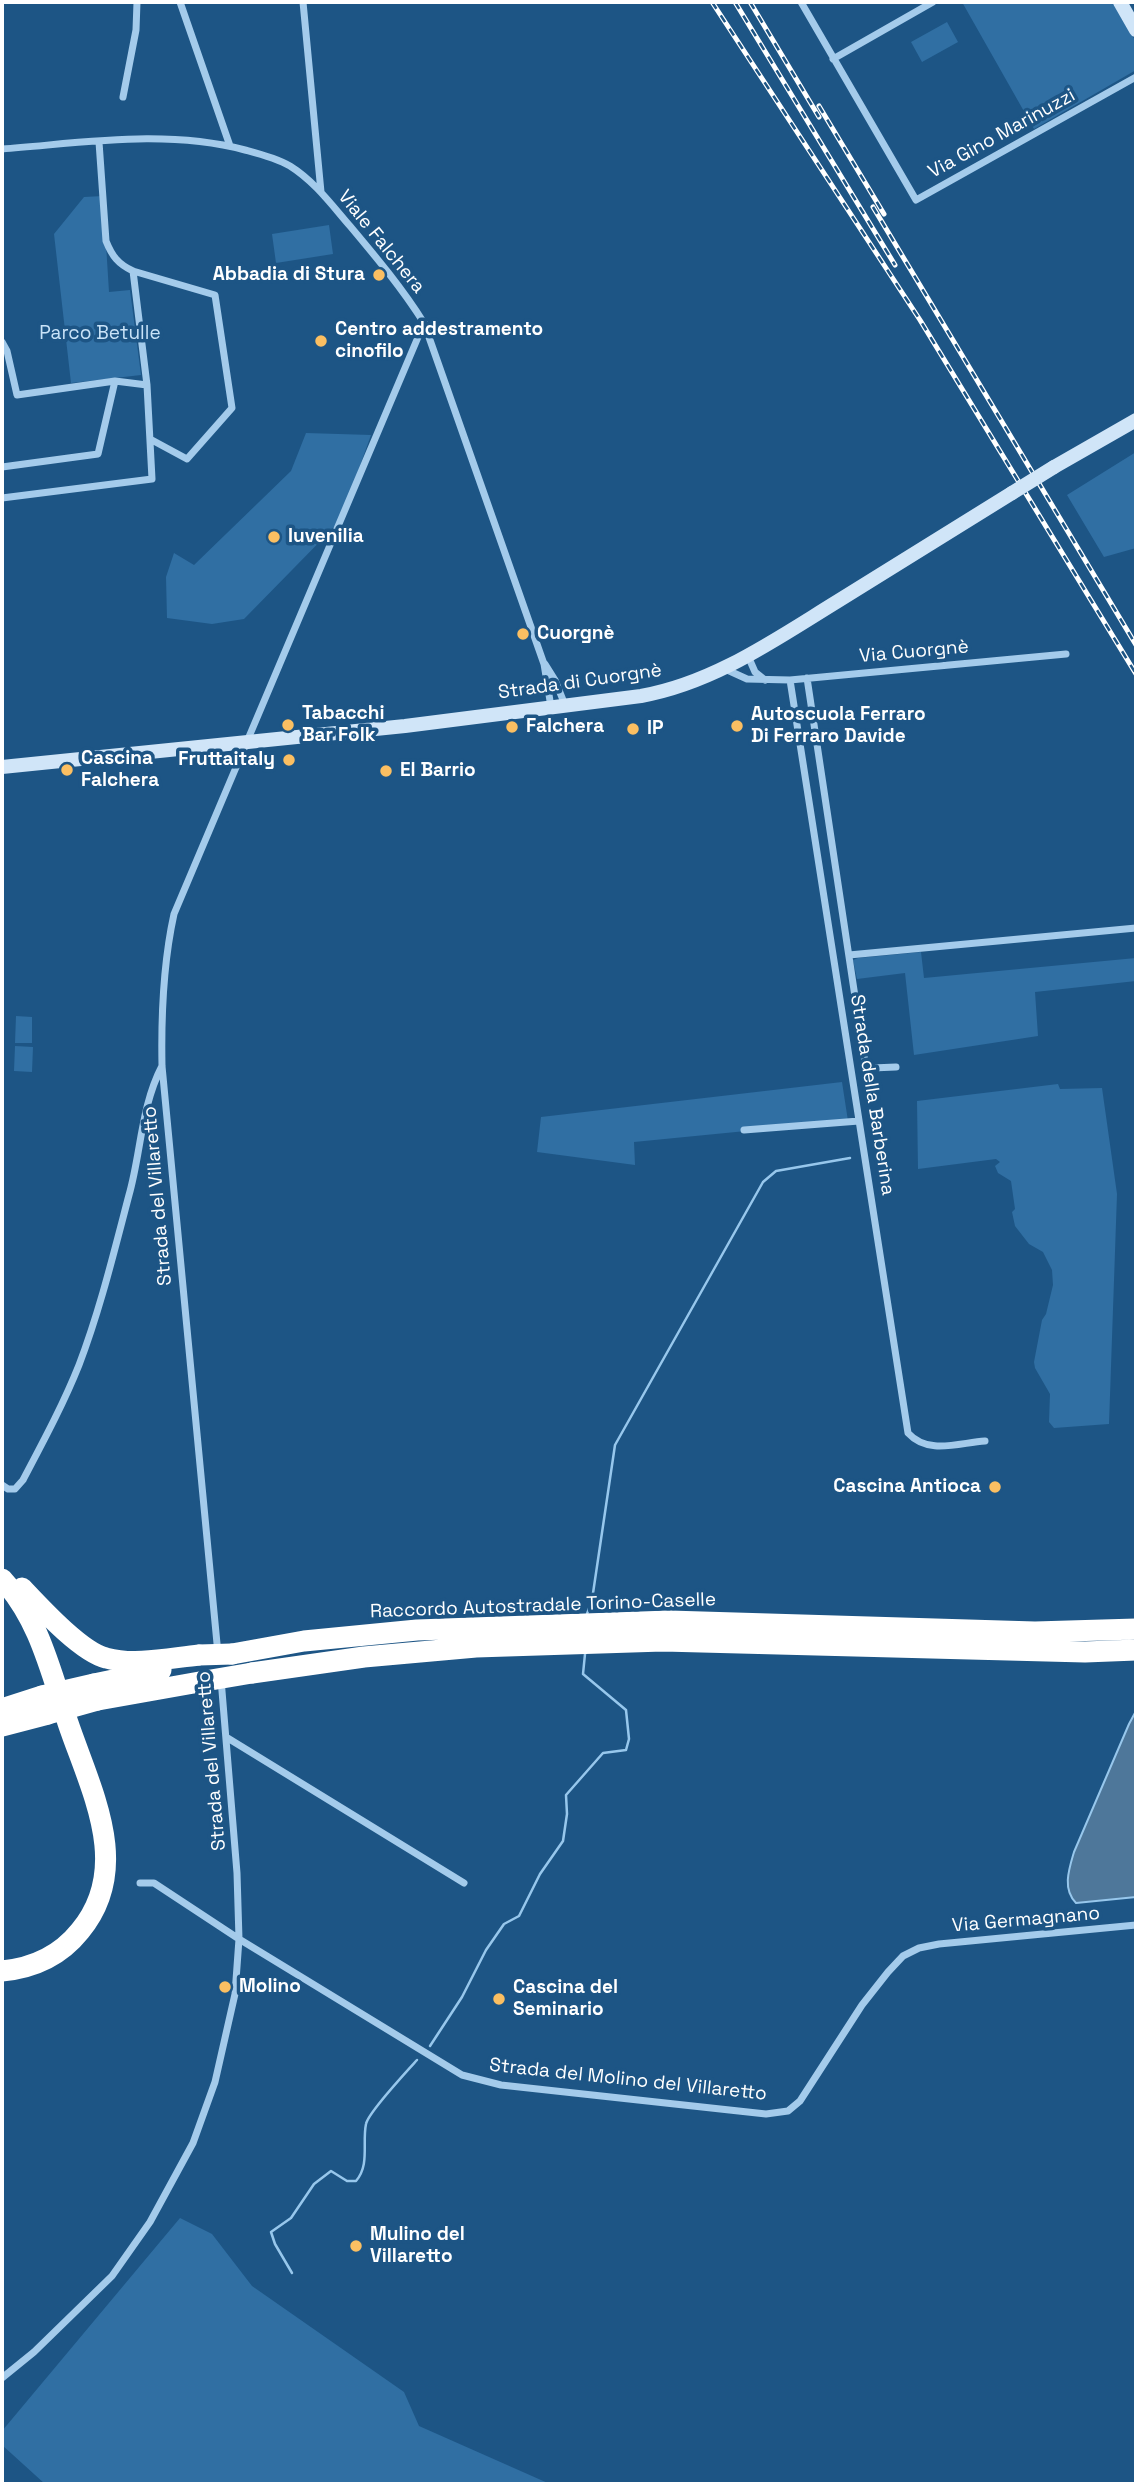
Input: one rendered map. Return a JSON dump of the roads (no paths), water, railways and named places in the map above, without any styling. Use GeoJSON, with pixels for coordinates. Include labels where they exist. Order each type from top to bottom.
{"type":"FeatureCollection","features":[{"type":"Feature","properties":{"kind":"highway"},"geometry":{"type":"LineString","coordinates":[[2,1567],[63,1628],[103,1658],[218,1661]]}},
{"type":"Feature","properties":{"kind":"highway"},"geometry":{"type":"LineString","coordinates":[[2,1579],[23,1604],[41,1641],[100,1816],[107,1856],[104,1886],[93,1916],[70,1944],[37,1964],[2,1971]]}},
{"type":"Feature","properties":{"kind":"highway","name":"Raccordo Autostradale Torino-Caselle"},"geometry":{"type":"LineString","coordinates":[[2,1726],[42,1709],[96,1692],[304,1641],[417,1630],[669,1621],[1035,1632],[1085,1642]]}},
{"type":"Feature","properties":{"kind":"highway","name":"Raccordo Autostradale Torino-Caselle"},"geometry":{"type":"LineString","coordinates":[[218,1661],[253,1672],[364,1657],[476,1647],[663,1641],[1134,1640]]}},
{"type":"Feature","properties":{"kind":"highway","name":"Raccordo Autostradale Torino-Caselle"},"geometry":{"type":"LineString","coordinates":[[2,1709],[42,1709]]}},
{"type":"Feature","properties":{"kind":"highway"},"geometry":{"type":"LineString","coordinates":[[2,1731],[42,1709]]}},
{"type":"Feature","properties":{"kind":"main road"},"geometry":{"type":"LineString","coordinates":[[1120,2],[1136,30]]}},
{"type":"Feature","properties":{"kind":"main road","name":"Strada di Cuorgnè"},"geometry":{"type":"LineString","coordinates":[[2,767],[405,726],[651,694],[694,682],[748,656],[1136,420]]}},
{"type":"Feature","properties":{"kind":"street"},"geometry":{"type":"LineString","coordinates":[[122,97],[136,30],[137,2]]}},
{"type":"Feature","properties":{"kind":"street"},"geometry":{"type":"LineString","coordinates":[[180,2],[230,146]]}},
{"type":"Feature","properties":{"kind":"street"},"geometry":{"type":"LineString","coordinates":[[303,2],[321,192]]}},
{"type":"Feature","properties":{"kind":"street"},"geometry":{"type":"LineString","coordinates":[[801,2],[833,59],[933,2]]}},
{"type":"Feature","properties":{"kind":"street","name":"Via Gino Marinuzzi"},"geometry":{"type":"LineString","coordinates":[[833,59],[916,200],[1136,77]]}},
{"type":"Feature","properties":{"kind":"street","name":"Viale Falchera"},"geometry":{"type":"LineString","coordinates":[[2,149],[171,138],[215,142],[263,155],[289,166],[321,192],[393,278],[424,323],[558,706]]}},
{"type":"Feature","properties":{"kind":"street"},"geometry":{"type":"LineString","coordinates":[[99,142],[106,241],[111,255],[133,271],[215,295],[232,408],[187,459],[150,439]]}},
{"type":"Feature","properties":{"kind":"street"},"geometry":{"type":"LineString","coordinates":[[2,498],[152,479],[147,385],[133,271]]}},
{"type":"Feature","properties":{"kind":"street","name":"Strada del Villaretto"},"geometry":{"type":"LineString","coordinates":[[2,2378],[112,2276],[150,2222],[193,2143],[215,2082],[235,1994],[239,1939],[237,1873],[162,1066],[161,1011],[167,949],[174,914],[424,323]]}},
{"type":"Feature","properties":{"kind":"street"},"geometry":{"type":"LineString","coordinates":[[2,342],[7,351],[17,395],[115,381],[147,385]]}},
{"type":"Feature","properties":{"kind":"street"},"geometry":{"type":"LineString","coordinates":[[2,467],[98,454],[115,381]]}},
{"type":"Feature","properties":{"kind":"street","name":"Via Cuorgnè"},"geometry":{"type":"LineString","coordinates":[[725,668],[742,678],[790,680],[1066,654]]}},
{"type":"Feature","properties":{"kind":"street"},"geometry":{"type":"LineString","coordinates":[[748,656],[755,672],[765,681]]}},
{"type":"Feature","properties":{"kind":"street","name":"Viale Falchera"},"geometry":{"type":"LineString","coordinates":[[544,664],[555,680],[558,706]]}},
{"type":"Feature","properties":{"kind":"street","name":"Strada della Barberina"},"geometry":{"type":"LineString","coordinates":[[807,678],[866,1063],[872,1068],[896,1068]]}},
{"type":"Feature","properties":{"kind":"street","name":"Strada della Barberina"},"geometry":{"type":"LineString","coordinates":[[790,680],[908,1433],[917,1443],[932,1447],[985,1441]]}},
{"type":"Feature","properties":{"kind":"street"},"geometry":{"type":"LineString","coordinates":[[849,955],[1136,928]]}},
{"type":"Feature","properties":{"kind":"street","name":"Strada del Villaretto"},"geometry":{"type":"LineString","coordinates":[[2,1485],[15,1489],[23,1480],[59,1413],[80,1362],[107,1279],[133,1183],[153,1083],[162,1066]]}},
{"type":"Feature","properties":{"kind":"street"},"geometry":{"type":"LineString","coordinates":[[744,1130],[859,1121]]}},
{"type":"Feature","properties":{"kind":"street"},"geometry":{"type":"LineString","coordinates":[[226,1737],[464,1883]]}},
{"type":"Feature","properties":{"kind":"street","name":"Strada del Molino del Villaretto"},"geometry":{"type":"LineString","coordinates":[[140,1883],[154,1883],[239,1939],[462,2075],[501,2085],[766,2114],[788,2110],[800,2101],[862,2005],[903,1956],[919,1948]]}},
{"type":"Feature","properties":{"kind":"street","name":"Via Germagnano"},"geometry":{"type":"LineString","coordinates":[[919,1948],[1136,1925]]}},
{"type":"Feature","properties":{"kind":"waterway"},"geometry":{"type":"LineString","coordinates":[[587,1614],[592,1600],[615,1445],[763,1182],[776,1171],[850,1158]]}},
{"type":"Feature","properties":{"kind":"waterway"},"geometry":{"type":"LineString","coordinates":[[430,2046],[462,1997],[486,1950],[504,1924],[519,1916],[540,1874],[563,1841],[567,1814],[566,1795],[603,1753],[626,1750],[629,1739],[626,1710],[583,1674],[585,1654]]}},
{"type":"Feature","properties":{"kind":"waterway"},"geometry":{"type":"LineString","coordinates":[[292,2273],[271,2232],[291,2218],[314,2184],[331,2171],[347,2181],[356,2181],[363,2168],[368,2119],[417,2060]]}},
{"type":"Feature","properties":{"kind":"railway"},"geometry":{"type":"LineString","coordinates":[[712,2],[920,320],[1136,674]]}},
{"type":"Feature","properties":{"kind":"railway"},"geometry":{"type":"LineString","coordinates":[[735,2],[895,265]]}},
{"type":"Feature","properties":{"kind":"railway"},"geometry":{"type":"LineString","coordinates":[[750,2],[819,117]]}},
{"type":"Feature","properties":{"kind":"railway"},"geometry":{"type":"LineString","coordinates":[[819,106],[884,214]]}},
{"type":"Feature","properties":{"kind":"railway"},"geometry":{"type":"LineString","coordinates":[[873,207],[1136,645]]}},
{"type":"Feature","properties":{"kind":"place","name":"Abbadia di Stura"},"geometry":{"type":"Point","coordinates":[379,275]}},
{"type":"Feature","properties":{"kind":"place","name":"Centro addestramento cinofilo"},"geometry":{"type":"Point","coordinates":[321,341]}},
{"type":"Feature","properties":{"kind":"place","name":"Iuvenilia"},"geometry":{"type":"Point","coordinates":[274,537]}},
{"type":"Feature","properties":{"kind":"place","name":"Cuorgnè"},"geometry":{"type":"Point","coordinates":[523,634]}},
{"type":"Feature","properties":{"kind":"place","name":"Tabacchi Bar Folk"},"geometry":{"type":"Point","coordinates":[288,725]}},
{"type":"Feature","properties":{"kind":"place","name":"Autoscuola Ferraro Di Ferraro Davide"},"geometry":{"type":"Point","coordinates":[737,726]}},
{"type":"Feature","properties":{"kind":"place","name":"Falchera"},"geometry":{"type":"Point","coordinates":[512,727]}},
{"type":"Feature","properties":{"kind":"place","name":"IP"},"geometry":{"type":"Point","coordinates":[633,729]}},
{"type":"Feature","properties":{"kind":"place","name":"Fruttaitaly"},"geometry":{"type":"Point","coordinates":[289,760]}},
{"type":"Feature","properties":{"kind":"place","name":"Cascina Falchera"},"geometry":{"type":"Point","coordinates":[67,770]}},
{"type":"Feature","properties":{"kind":"place","name":"El Barrio"},"geometry":{"type":"Point","coordinates":[386,771]}},
{"type":"Feature","properties":{"kind":"place","name":"Cascina Antioca"},"geometry":{"type":"Point","coordinates":[995,1487]}},
{"type":"Feature","properties":{"kind":"place","name":"Molino"},"geometry":{"type":"Point","coordinates":[225,1987]}},
{"type":"Feature","properties":{"kind":"place","name":"Cascina del Seminario"},"geometry":{"type":"Point","coordinates":[499,1999]}},
{"type":"Feature","properties":{"kind":"place","name":"Mulino del Villaretto"},"geometry":{"type":"Point","coordinates":[356,2246]}},
{"type":"Feature","properties":{"kind":"park label","name":"Parco Betulle"},"geometry":{"type":"Point","coordinates":[100,334]}}]}
